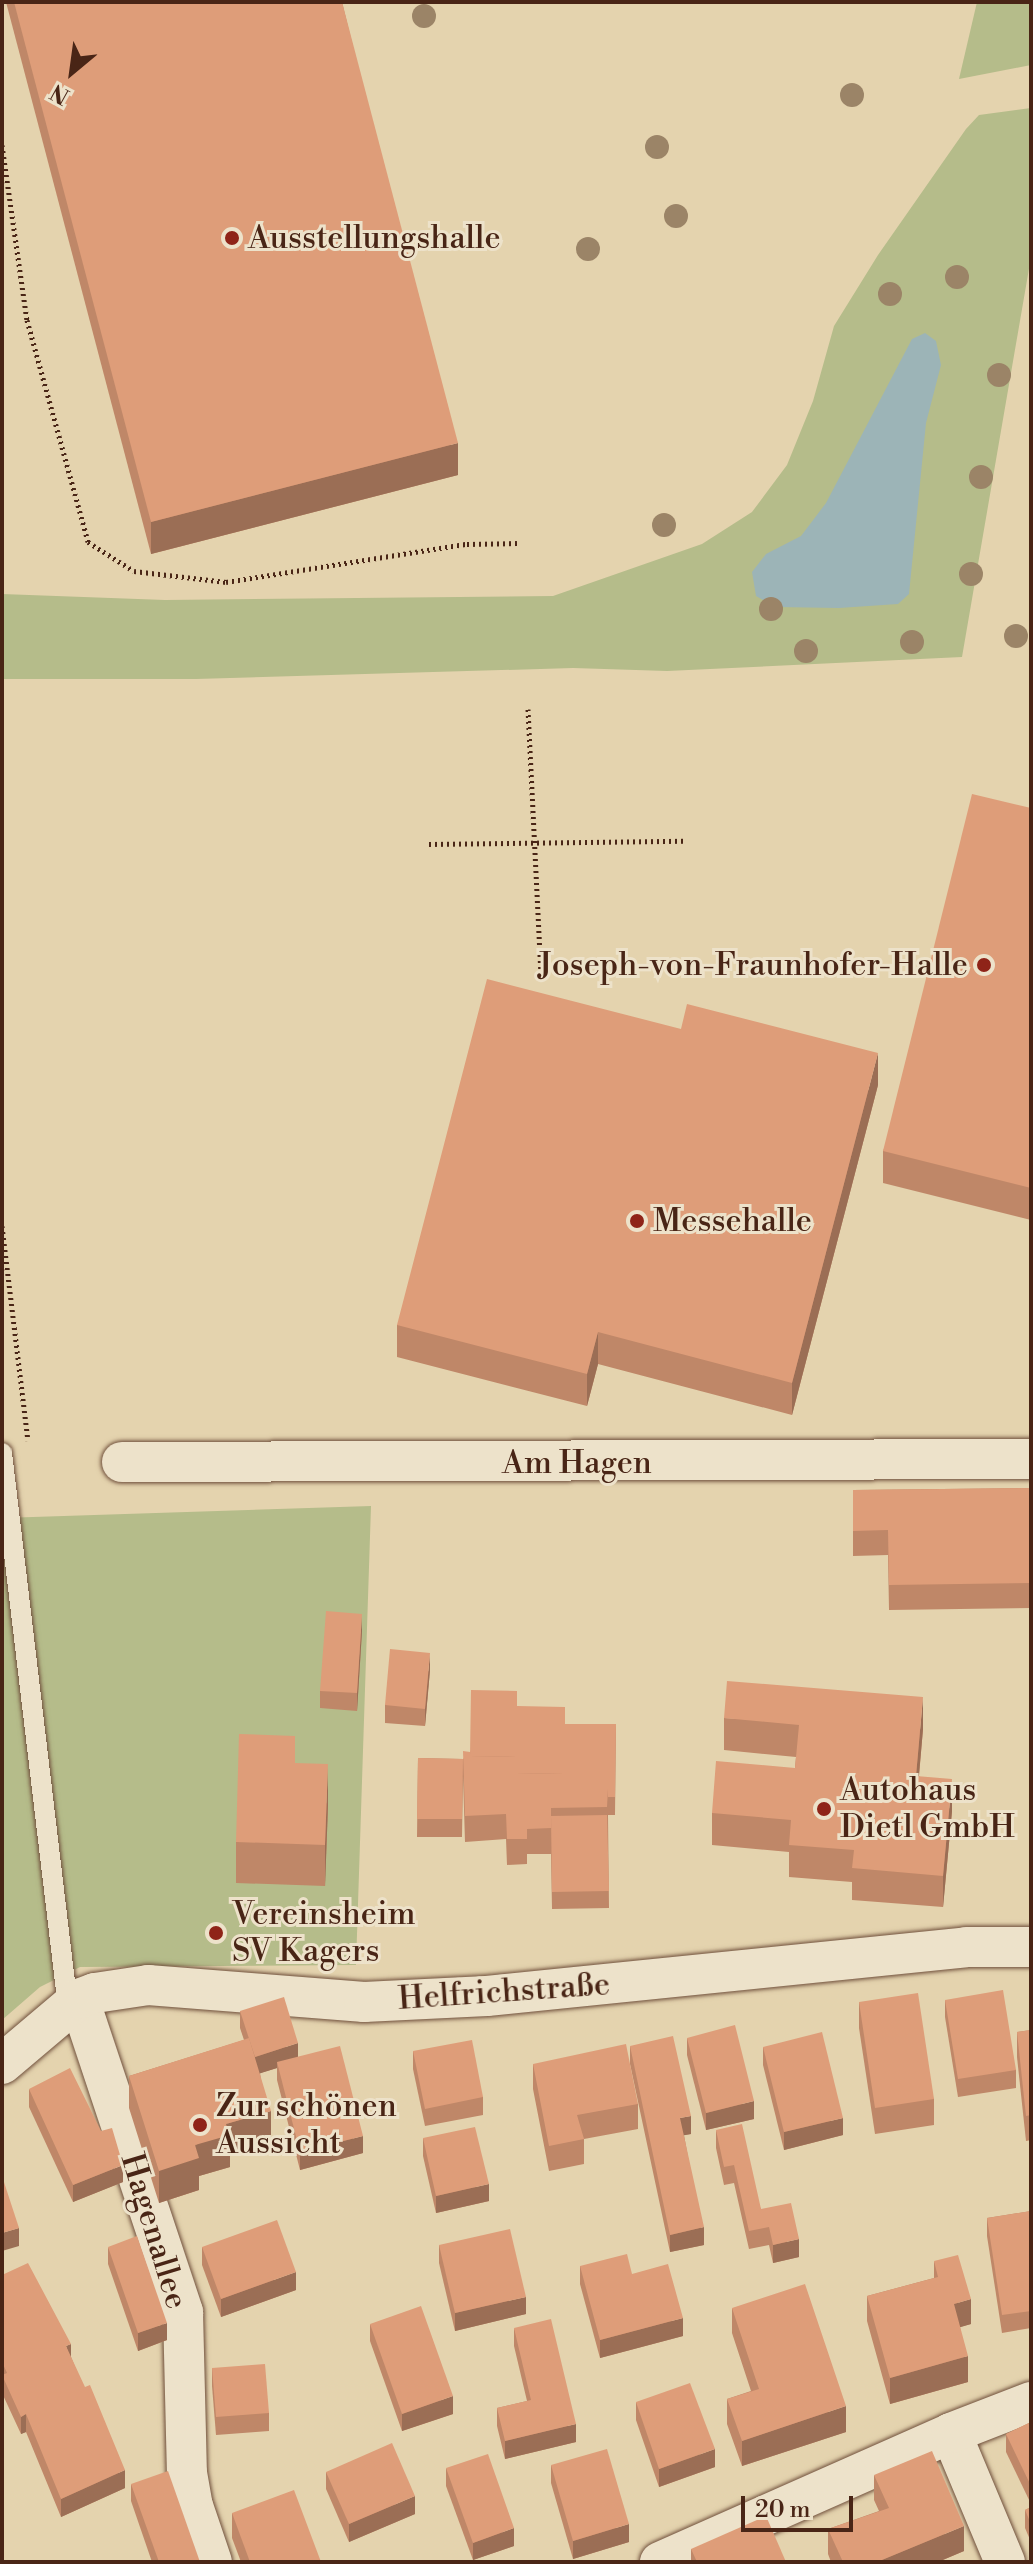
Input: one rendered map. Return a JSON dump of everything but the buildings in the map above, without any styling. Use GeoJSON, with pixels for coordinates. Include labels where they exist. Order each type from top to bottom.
{"type":"FeatureCollection","features":[{"type":"Feature","properties":{"kind":"street","name":"Am Hagen"},"geometry":{"type":"LineString","coordinates":[[122,1462],[841,1463],[1031,1459]]}},
{"type":"Feature","properties":{"kind":"street","name":"Helfrichstraße"},"geometry":{"type":"LineString","coordinates":[[2,2064],[74,2003],[95,1993],[148,1985],[364,2002],[487,1996],[966,1947],[1031,1947]]}},
{"type":"Feature","properties":{"kind":"street","name":"Hagenallee"},"geometry":{"type":"LineString","coordinates":[[74,2003],[183,2312],[187,2473],[193,2506],[212,2562]]}},
{"type":"Feature","properties":{"kind":"street"},"geometry":{"type":"LineString","coordinates":[[660,2562],[951,2433],[1031,2402]]}},
{"type":"Feature","properties":{"kind":"street"},"geometry":{"type":"LineString","coordinates":[[951,2433],[1005,2562]]}},
{"type":"Feature","properties":{"kind":"lane","name":"Hagenallee"},"geometry":{"type":"LineString","coordinates":[[2,1453],[74,2003]]}},
{"type":"Feature","properties":{"kind":"path"},"geometry":{"type":"LineString","coordinates":[[2,145],[27,320],[88,542],[134,571],[226,582],[467,544],[517,543]]}},
{"type":"Feature","properties":{"kind":"path"},"geometry":{"type":"LineString","coordinates":[[528,709],[541,975]]}},
{"type":"Feature","properties":{"kind":"path"},"geometry":{"type":"LineString","coordinates":[[429,844],[685,841]]}},
{"type":"Feature","properties":{"kind":"green space"},"geometry":{"type":"Polygon","coordinates":[[[977,2],[1031,2],[1031,65],[959,79],[977,2]]]}},
{"type":"Feature","properties":{"kind":"green space"},"geometry":{"type":"Polygon","coordinates":[[[1031,108],[1031,257],[962,657],[667,671],[573,668],[196,679],[2,679],[2,594],[165,600],[553,596],[702,544],[752,512],[787,465],[813,401],[834,326],[878,255],[966,129],[979,115],[1031,108]]]}},
{"type":"Feature","properties":{"kind":"green space"},"geometry":{"type":"Polygon","coordinates":[[[371,1506],[356,1965],[80,1967],[40,1987],[2,2020],[2,1518],[371,1506]]]}},
{"type":"Feature","properties":{"kind":"water"},"geometry":{"type":"Polygon","coordinates":[[[925,333],[936,341],[941,365],[926,423],[909,594],[898,604],[839,608],[776,607],[756,596],[752,572],[766,554],[801,536],[826,503],[912,339],[925,333]]]}},
{"type":"Feature","properties":{"kind":"place","name":"Ausstellungshalle"},"geometry":{"type":"Point","coordinates":[232,238]}},
{"type":"Feature","properties":{"kind":"place","name":"Joseph-von-Fraunhofer-Halle"},"geometry":{"type":"Point","coordinates":[984,965]}},
{"type":"Feature","properties":{"kind":"place","name":"Messehalle"},"geometry":{"type":"Point","coordinates":[637,1221]}},
{"type":"Feature","properties":{"kind":"place","name":"Autohaus Dietl GmbH"},"geometry":{"type":"Point","coordinates":[824,1809]}},
{"type":"Feature","properties":{"kind":"place","name":"Vereinsheim SV Kagers"},"geometry":{"type":"Point","coordinates":[216,1933]}},
{"type":"Feature","properties":{"kind":"place","name":"Zur schönen Aussicht"},"geometry":{"type":"Point","coordinates":[200,2125]}}]}
